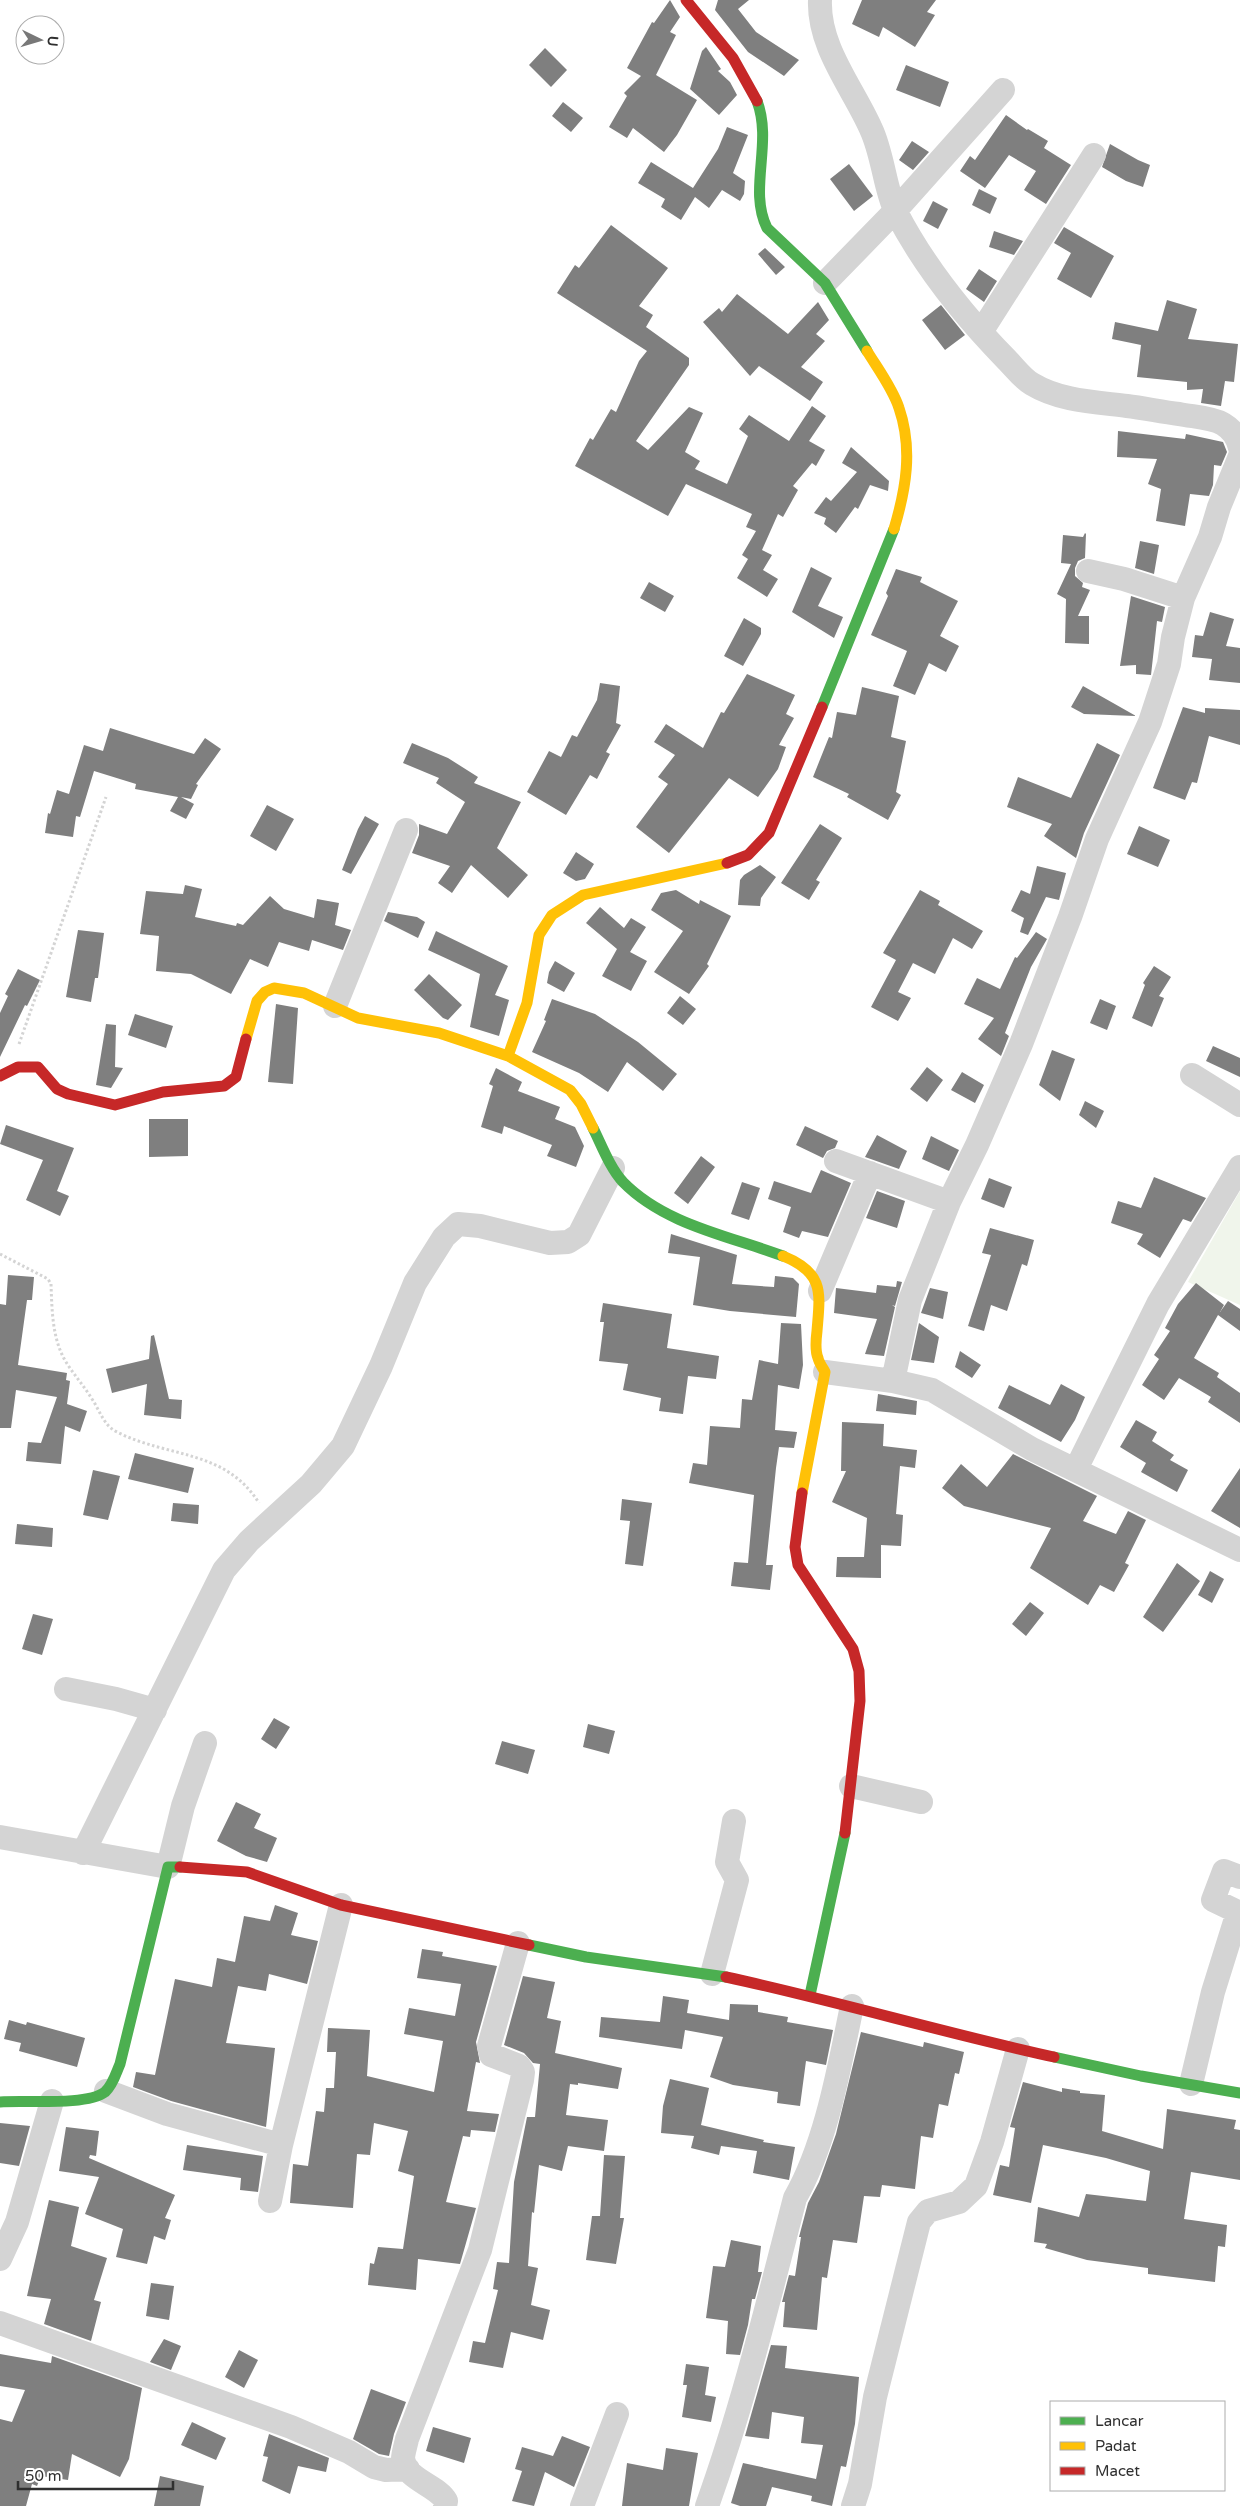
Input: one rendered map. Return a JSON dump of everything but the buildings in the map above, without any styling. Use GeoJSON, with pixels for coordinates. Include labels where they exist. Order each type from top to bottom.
{"type":"FeatureCollection","features":[{"type":"Feature","properties":{"kind":"street"},"geometry":{"type":"LineString","coordinates":[[508,1056],[525,1010],[541,928],[550,914],[564,904],[583,895],[728,864],[748,855],[763,842],[774,823],[890,544],[901,505],[908,464],[906,433],[899,408],[880,372],[825,283],[767,228],[762,218],[760,205],[763,123],[757,104],[745,77],[719,35],[686,0]]}},
{"type":"Feature","properties":{"kind":"street"},"geometry":{"type":"LineString","coordinates":[[820,0],[822,26],[828,46],[872,130],[895,211],[928,263],[980,332],[1030,383],[1048,392],[1084,401],[1210,419],[1224,424],[1238,438],[1240,448]]}},
{"type":"Feature","properties":{"kind":"street"},"geometry":{"type":"LineString","coordinates":[[825,283],[895,211],[1003,90]]}},
{"type":"Feature","properties":{"kind":"street"},"geometry":{"type":"LineString","coordinates":[[980,332],[1094,155]]}},
{"type":"Feature","properties":{"kind":"street"},"geometry":{"type":"LineString","coordinates":[[893,1381],[910,1300],[949,1202],[977,1145],[1021,1044],[1070,917],[1097,838],[1150,722],[1169,664],[1173,637],[1183,598],[1210,537],[1218,507],[1240,456]]}},
{"type":"Feature","properties":{"kind":"street"},"geometry":{"type":"LineString","coordinates":[[1088,571],[1124,579],[1183,598]]}},
{"type":"Feature","properties":{"kind":"street"},"geometry":{"type":"LineString","coordinates":[[335,1006],[406,830]]}},
{"type":"Feature","properties":{"kind":"street"},"geometry":{"type":"LineString","coordinates":[[0,1076],[10,1068],[30,1065],[38,1067],[57,1089],[68,1094],[115,1105],[163,1092],[224,1086],[236,1077],[257,1001],[265,992],[274,988],[304,992],[358,1018],[438,1033],[508,1056],[570,1090],[581,1104],[613,1168],[623,1182],[646,1201],[676,1219],[744,1241],[802,1265],[812,1275],[820,1291]]}},
{"type":"Feature","properties":{"kind":"street"},"geometry":{"type":"LineString","coordinates":[[1192,1076],[1240,1105]]}},
{"type":"Feature","properties":{"kind":"street"},"geometry":{"type":"LineString","coordinates":[[836,1161],[949,1202]]}},
{"type":"Feature","properties":{"kind":"street"},"geometry":{"type":"LineString","coordinates":[[1076,1469],[1158,1304],[1240,1167]]}},
{"type":"Feature","properties":{"kind":"street"},"geometry":{"type":"LineString","coordinates":[[83,1853],[224,1570],[270,1521],[311,1484],[343,1446],[381,1366],[415,1283],[444,1237],[458,1224],[480,1226],[550,1243],[568,1242],[578,1235],[613,1168]]}},
{"type":"Feature","properties":{"kind":"street"},"geometry":{"type":"LineString","coordinates":[[810,1995],[844,1838],[858,1734],[859,1671],[853,1649],[798,1566],[795,1547],[806,1468],[825,1372],[817,1356],[816,1338],[820,1291],[870,1173]]}},
{"type":"Feature","properties":{"kind":"street"},"geometry":{"type":"LineString","coordinates":[[825,1372],[893,1381],[932,1390],[1032,1449],[1240,1550]]}},
{"type":"Feature","properties":{"kind":"street"},"geometry":{"type":"LineString","coordinates":[[66,1689],[116,1699],[155,1710]]}},
{"type":"Feature","properties":{"kind":"street"},"geometry":{"type":"LineString","coordinates":[[0,2102],[14,2099],[52,2101],[96,2098],[106,2091],[120,2064],[182,1806],[204,1743]]}},
{"type":"Feature","properties":{"kind":"street"},"geometry":{"type":"LineString","coordinates":[[851,1786],[921,1802]]}},
{"type":"Feature","properties":{"kind":"street"},"geometry":{"type":"LineString","coordinates":[[712,1974],[737,1880],[727,1862],[734,1821]]}},
{"type":"Feature","properties":{"kind":"street"},"geometry":{"type":"LineString","coordinates":[[0,1837],[168,1867],[200,1867],[248,1872],[341,1905],[586,1956],[712,1974],[810,1995],[1018,2049],[1240,2093]]}},
{"type":"Feature","properties":{"kind":"street"},"geometry":{"type":"LineString","coordinates":[[1191,2084],[1212,1992],[1238,1912],[1213,1900],[1224,1872],[1240,1876]]}},
{"type":"Feature","properties":{"kind":"street"},"geometry":{"type":"LineString","coordinates":[[270,2201],[281,2145],[341,1905]]}},
{"type":"Feature","properties":{"kind":"street"},"geometry":{"type":"LineString","coordinates":[[445,2506],[446,2501],[442,2494],[418,2479],[403,2460],[407,2439],[480,2250],[522,2080],[522,2072],[519,2066],[491,2055],[489,2046],[518,1943]]}},
{"type":"Feature","properties":{"kind":"street"},"geometry":{"type":"LineString","coordinates":[[707,2506],[727,2449],[752,2363],[795,2198],[806,2179],[815,2153],[837,2075],[852,2006]]}},
{"type":"Feature","properties":{"kind":"street"},"geometry":{"type":"LineString","coordinates":[[852,2506],[860,2484],[876,2397],[919,2222],[928,2211],[960,2202],[976,2186],[992,2142],[1018,2049]]}},
{"type":"Feature","properties":{"kind":"street"},"geometry":{"type":"LineString","coordinates":[[106,2091],[167,2114],[281,2145]]}},
{"type":"Feature","properties":{"kind":"street"},"geometry":{"type":"LineString","coordinates":[[0,2259],[17,2222],[52,2101]]}},
{"type":"Feature","properties":{"kind":"street"},"geometry":{"type":"LineString","coordinates":[[0,2323],[291,2426],[349,2452],[374,2467],[386,2470],[408,2468]]}},
{"type":"Feature","properties":{"kind":"street"},"geometry":{"type":"LineString","coordinates":[[582,2506],[617,2414]]}},
{"type":"Feature","properties":{"kind":"path"},"geometry":{"type":"LineString","coordinates":[[10,1068],[106,797]]}},
{"type":"Feature","properties":{"kind":"path"},"geometry":{"type":"LineString","coordinates":[[0,1254],[48,1279],[51,1284],[55,1331],[59,1348],[65,1361],[92,1399],[108,1426],[142,1442],[204,1459],[230,1471],[250,1489],[270,1521]]}},
{"type":"Feature","properties":{"kind":"shaded area"},"geometry":{"type":"Polygon","coordinates":[[[1240,1191],[1240,1305],[1188,1282],[1240,1191]]]}},
{"type":"Feature","properties":{"kind":"traffic: fast"},"geometry":{"type":"LineString","coordinates":[[757,101],[763,133],[760,198],[767,228],[825,283],[867,351]]}},
{"type":"Feature","properties":{"kind":"traffic: fast"},"geometry":{"type":"LineString","coordinates":[[822,707],[894,529]]}},
{"type":"Feature","properties":{"kind":"traffic: fast"},"geometry":{"type":"LineString","coordinates":[[593,1128],[614,1170],[623,1182],[640,1197],[658,1209],[699,1228],[783,1256]]}},
{"type":"Feature","properties":{"kind":"traffic: fast"},"geometry":{"type":"LineString","coordinates":[[810,1995],[845,1833]]}},
{"type":"Feature","properties":{"kind":"traffic: fast"},"geometry":{"type":"LineString","coordinates":[[0,2102],[70,2101],[96,2096],[108,2089],[120,2064],[168,1867],[180,1867]]}},
{"type":"Feature","properties":{"kind":"traffic: fast"},"geometry":{"type":"LineString","coordinates":[[529,1945],[586,1957],[726,1977]]}},
{"type":"Feature","properties":{"kind":"traffic: fast"},"geometry":{"type":"LineString","coordinates":[[1054,2057],[1141,2076],[1240,2093]]}},
{"type":"Feature","properties":{"kind":"traffic: slow"},"geometry":{"type":"LineString","coordinates":[[867,351],[896,401],[906,439],[905,484],[894,529]]}},
{"type":"Feature","properties":{"kind":"traffic: slow"},"geometry":{"type":"LineString","coordinates":[[508,1056],[527,1003],[539,935],[552,915],[583,895],[727,863]]}},
{"type":"Feature","properties":{"kind":"traffic: slow"},"geometry":{"type":"LineString","coordinates":[[246,1039],[257,1001],[265,992],[274,988],[304,993],[358,1018],[439,1033],[508,1056],[570,1090],[581,1104],[593,1128]]}},
{"type":"Feature","properties":{"kind":"traffic: slow"},"geometry":{"type":"LineString","coordinates":[[783,1256],[797,1263],[813,1277],[819,1295],[816,1348],[817,1355],[825,1372],[802,1493]]}},
{"type":"Feature","properties":{"kind":"traffic: jam"},"geometry":{"type":"LineString","coordinates":[[686,0],[733,58],[757,101]]}},
{"type":"Feature","properties":{"kind":"traffic: jam"},"geometry":{"type":"LineString","coordinates":[[727,863],[748,855],[769,833],[822,707]]}},
{"type":"Feature","properties":{"kind":"traffic: jam"},"geometry":{"type":"LineString","coordinates":[[0,1076],[18,1067],[38,1067],[57,1089],[68,1094],[115,1105],[163,1092],[224,1086],[236,1077],[246,1039]]}},
{"type":"Feature","properties":{"kind":"traffic: jam"},"geometry":{"type":"LineString","coordinates":[[802,1493],[795,1547],[798,1565],[853,1649],[859,1671],[860,1701],[845,1833]]}},
{"type":"Feature","properties":{"kind":"traffic: jam"},"geometry":{"type":"LineString","coordinates":[[180,1867],[247,1872],[341,1905],[529,1945]]}},
{"type":"Feature","properties":{"kind":"traffic: jam"},"geometry":{"type":"LineString","coordinates":[[726,1977],[1054,2057]]}}]}
